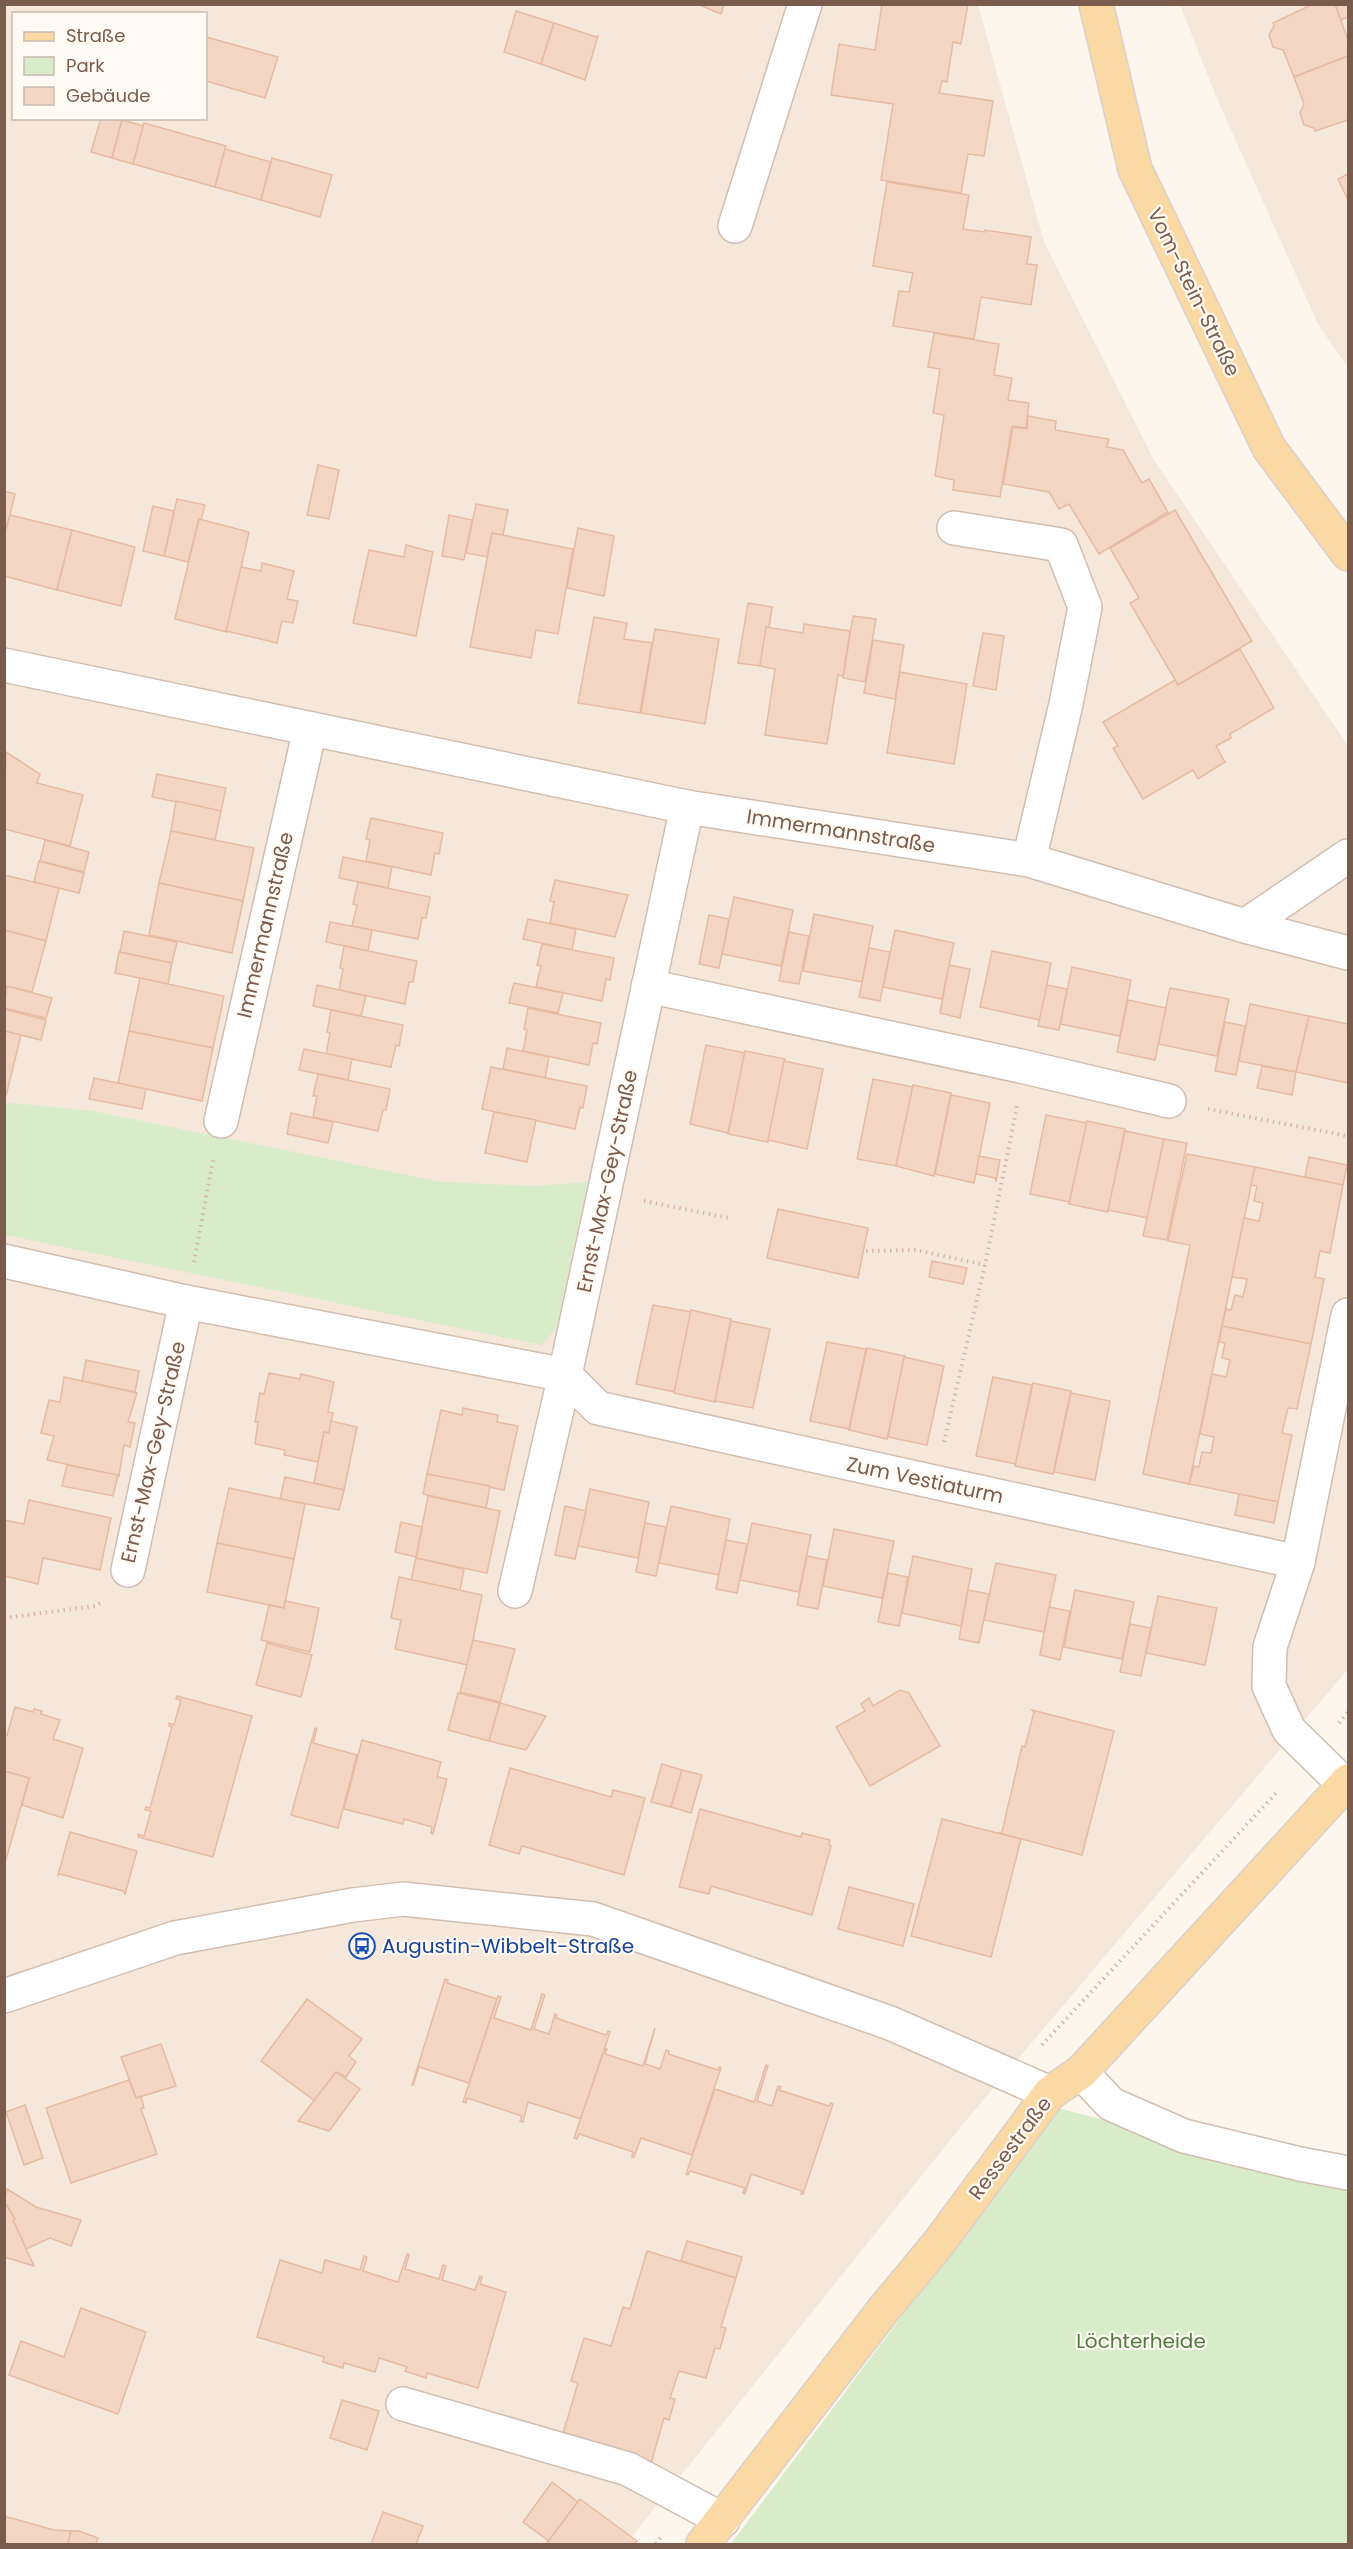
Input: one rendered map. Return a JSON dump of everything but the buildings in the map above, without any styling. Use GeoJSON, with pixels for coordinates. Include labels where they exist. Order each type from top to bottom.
{"type":"FeatureCollection","features":[{"type":"Feature","properties":{"kind":"main road","name":"Vom-Stein-Straße"},"geometry":{"type":"LineString","coordinates":[[1096,4],[1135,169],[1269,448],[1348,554]]}},
{"type":"Feature","properties":{"kind":"main road","name":"Ressestraße"},"geometry":{"type":"LineString","coordinates":[[713,2532],[884,2309],[938,2244],[1050,2093],[1081,2072],[1347,1783]]}},
{"type":"Feature","properties":{"kind":"street"},"geometry":{"type":"LineString","coordinates":[[735,226],[804,4]]}},
{"type":"Feature","properties":{"kind":"street"},"geometry":{"type":"LineString","coordinates":[[954,528],[1061,545],[1085,607],[1066,704],[1029,860]]}},
{"type":"Feature","properties":{"kind":"street","name":"Immermannstraße"},"geometry":{"type":"LineString","coordinates":[[4,665],[687,807],[1029,860],[1245,926],[1348,953]]}},
{"type":"Feature","properties":{"kind":"street","name":"Immermannstraße"},"geometry":{"type":"LineString","coordinates":[[220,1121],[310,729]]}},
{"type":"Feature","properties":{"kind":"street","name":"Ernst-Max-Gey-Straße"},"geometry":{"type":"LineString","coordinates":[[515,1591],[566,1375],[687,807]]}},
{"type":"Feature","properties":{"kind":"street"},"geometry":{"type":"LineString","coordinates":[[1245,926],[1348,856]]}},
{"type":"Feature","properties":{"kind":"street"},"geometry":{"type":"LineString","coordinates":[[648,986],[1024,1067],[1169,1101]]}},
{"type":"Feature","properties":{"kind":"street"},"geometry":{"type":"LineString","coordinates":[[4,1261],[186,1302],[566,1375]]}},
{"type":"Feature","properties":{"kind":"street","name":"Ernst-Max-Gey-Straße"},"geometry":{"type":"LineString","coordinates":[[128,1570],[186,1302]]}},
{"type":"Feature","properties":{"kind":"street"},"geometry":{"type":"LineString","coordinates":[[1347,1783],[1288,1730],[1269,1686],[1270,1647],[1298,1562],[1348,1315]]}},
{"type":"Feature","properties":{"kind":"street","name":"Zum Vestiaturm"},"geometry":{"type":"LineString","coordinates":[[566,1375],[598,1408],[1298,1562]]}},
{"type":"Feature","properties":{"kind":"street"},"geometry":{"type":"LineString","coordinates":[[4,1996],[175,1938],[353,1905],[403,1899],[593,1919],[890,2023],[1050,2093]]}},
{"type":"Feature","properties":{"kind":"street"},"geometry":{"type":"LineString","coordinates":[[1081,2072],[1111,2104],[1184,2136],[1348,2173]]}},
{"type":"Feature","properties":{"kind":"street"},"geometry":{"type":"LineString","coordinates":[[403,2404],[628,2469],[713,2532]]}},
{"type":"Feature","properties":{"kind":"path"},"geometry":{"type":"LineString","coordinates":[[935,1481],[985,1265],[1024,1067]]}},
{"type":"Feature","properties":{"kind":"path"},"geometry":{"type":"LineString","coordinates":[[1169,1101],[1348,1136]]}},
{"type":"Feature","properties":{"kind":"path"},"geometry":{"type":"LineString","coordinates":[[186,1302],[220,1121]]}},
{"type":"Feature","properties":{"kind":"path"},"geometry":{"type":"LineString","coordinates":[[605,1193],[729,1218]]}},
{"type":"Feature","properties":{"kind":"path"},"geometry":{"type":"LineString","coordinates":[[866,1251],[916,1251],[985,1265]]}},
{"type":"Feature","properties":{"kind":"path","name":"Ernst-Max-Gey-Straße"},"geometry":{"type":"LineString","coordinates":[[4,1618],[95,1606],[110,1597],[120,1586],[128,1570]]}},
{"type":"Feature","properties":{"kind":"shaded area"},"geometry":{"type":"Polygon","coordinates":[[[5,5],[978,5],[1044,242],[1154,460],[1348,746],[1348,1669],[968,2118],[626,2544],[5,2544],[5,5]]]}},
{"type":"Feature","properties":{"kind":"shaded area"},"geometry":{"type":"Polygon","coordinates":[[[1180,5],[1348,5],[1348,368],[1318,324],[1217,99],[1180,5]]]}},
{"type":"Feature","properties":{"kind":"green space"},"geometry":{"type":"Polygon","coordinates":[[[4,1104],[93,1111],[441,1182],[536,1186],[588,1182],[556,1329],[541,1345],[5,1235],[4,1104]]]}},
{"type":"Feature","properties":{"kind":"green space","name":"Löchterheide"},"geometry":{"type":"Polygon","coordinates":[[[1058,2108],[1348,2185],[1348,2544],[731,2544],[1058,2108]]]}},
{"type":"Feature","properties":{"kind":"place","name":"Augustin-Wibbelt-Straße"},"geometry":{"type":"Point","coordinates":[362,1946]}}]}
